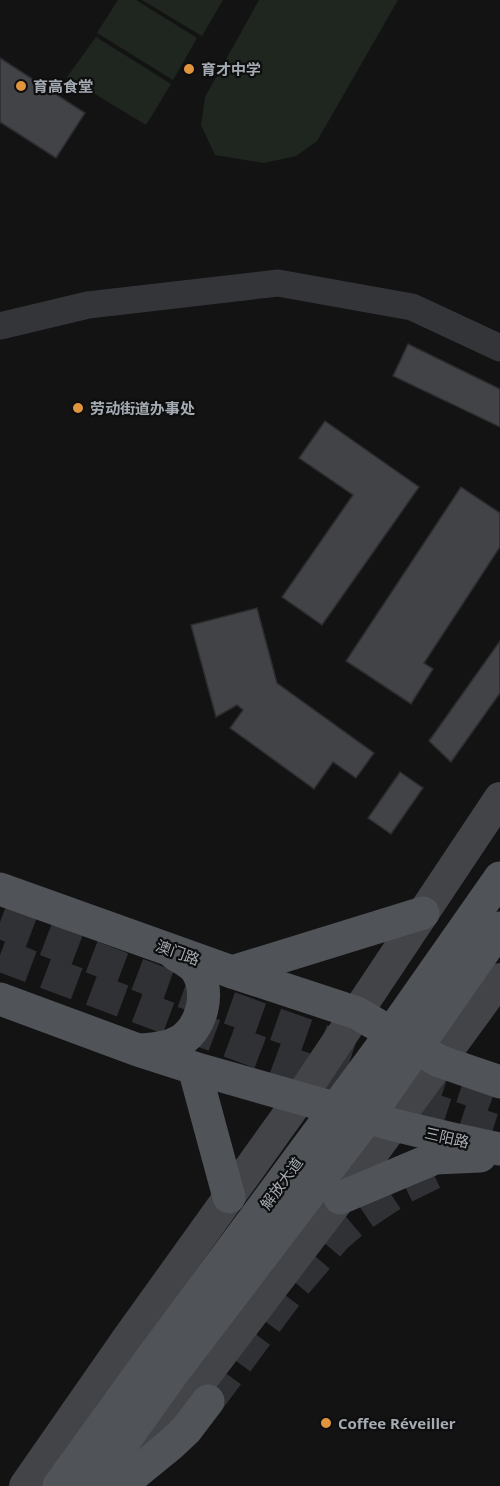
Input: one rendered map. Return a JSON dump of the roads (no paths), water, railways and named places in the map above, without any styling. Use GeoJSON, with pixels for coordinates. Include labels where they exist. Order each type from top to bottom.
{"type":"FeatureCollection","features":[{"type":"Feature","properties":{"kind":"main road"},"geometry":{"type":"LineString","coordinates":[[25,1486],[300,1098],[500,798]]}},
{"type":"Feature","properties":{"kind":"main road","name":"解放大道"},"geometry":{"type":"LineString","coordinates":[[59,1486],[383,1045],[500,878]]}},
{"type":"Feature","properties":{"kind":"main road","name":"澳门路"},"geometry":{"type":"LineString","coordinates":[[0,889],[232,972],[357,1013],[439,1061]]}},
{"type":"Feature","properties":{"kind":"main road"},"geometry":{"type":"LineString","coordinates":[[232,972],[423,913]]}},
{"type":"Feature","properties":{"kind":"main road","name":"解放大道"},"geometry":{"type":"LineString","coordinates":[[92,1486],[175,1370],[370,1114],[500,928]]}},
{"type":"Feature","properties":{"kind":"main road"},"geometry":{"type":"LineString","coordinates":[[138,1050],[161,1048],[178,1043],[191,1033],[200,1014],[205,995],[194,968],[161,946]]}},
{"type":"Feature","properties":{"kind":"main road"},"geometry":{"type":"LineString","coordinates":[[121,1486],[340,1198],[500,978]]}},
{"type":"Feature","properties":{"kind":"main road"},"geometry":{"type":"LineString","coordinates":[[0,999],[138,1050],[300,1098]]}},
{"type":"Feature","properties":{"kind":"main road"},"geometry":{"type":"LineString","coordinates":[[439,1061],[500,1082]]}},
{"type":"Feature","properties":{"kind":"main road"},"geometry":{"type":"LineString","coordinates":[[194,1068],[229,1197]]}},
{"type":"Feature","properties":{"kind":"main road","name":"三阳路"},"geometry":{"type":"LineString","coordinates":[[300,1098],[394,1125],[500,1149]]}},
{"type":"Feature","properties":{"kind":"main road"},"geometry":{"type":"LineString","coordinates":[[340,1198],[435,1158],[500,1156]]}},
{"type":"Feature","properties":{"kind":"main road"},"geometry":{"type":"LineString","coordinates":[[121,1486],[170,1446],[186,1430],[208,1401]]}},
{"type":"Feature","properties":{"kind":"street"},"geometry":{"type":"LineString","coordinates":[[0,326],[88,305],[278,283],[412,307],[500,348]]}},
{"type":"Feature","properties":{"kind":"tunnel"},"geometry":{"type":"LineString","coordinates":[[0,922],[165,985],[500,1100]]}},
{"type":"Feature","properties":{"kind":"tunnel"},"geometry":{"type":"LineString","coordinates":[[0,955],[296,1066],[500,1132]]}},
{"type":"Feature","properties":{"kind":"tunnel"},"geometry":{"type":"LineString","coordinates":[[208,1401],[290,1290],[336,1236],[360,1216],[402,1188],[433,1173]]}},
{"type":"Feature","properties":{"kind":"place","name":"育才中学"},"geometry":{"type":"Point","coordinates":[189,69]}},
{"type":"Feature","properties":{"kind":"place","name":"育高食堂"},"geometry":{"type":"Point","coordinates":[21,86]}},
{"type":"Feature","properties":{"kind":"place","name":"劳动街道办事处"},"geometry":{"type":"Point","coordinates":[78,408]}},
{"type":"Feature","properties":{"kind":"place","name":"Coffee Réveiller"},"geometry":{"type":"Point","coordinates":[326,1423]}}]}
